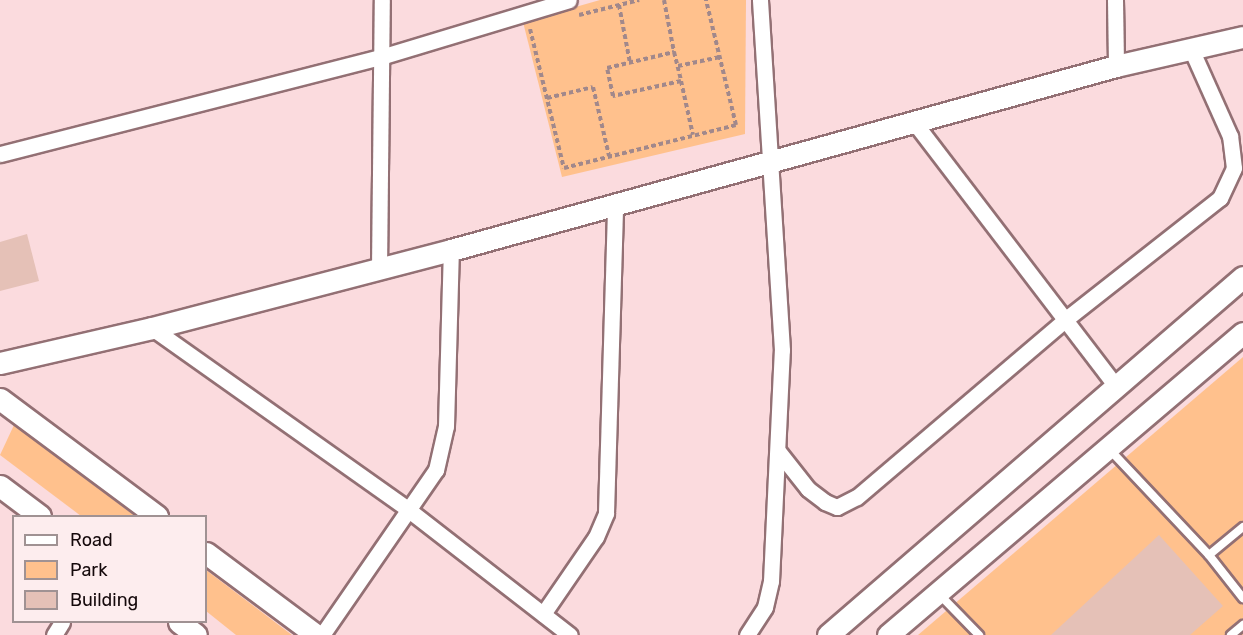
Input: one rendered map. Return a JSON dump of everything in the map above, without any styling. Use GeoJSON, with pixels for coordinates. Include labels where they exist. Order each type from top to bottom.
{"type":"FeatureCollection","features":[{"type":"Feature","properties":{"kind":"main road"},"geometry":{"type":"LineString","coordinates":[[0,363],[152,328],[379,269],[615,207],[1116,66],[1243,37]]}},
{"type":"Feature","properties":{"kind":"main road"},"geometry":{"type":"LineString","coordinates":[[828,635],[1243,277]]}},
{"type":"Feature","properties":{"kind":"main road"},"geometry":{"type":"LineString","coordinates":[[888,635],[1243,333]]}},
{"type":"Feature","properties":{"kind":"main road"},"geometry":{"type":"LineString","coordinates":[[0,399],[156,515]]}},
{"type":"Feature","properties":{"kind":"main road"},"geometry":{"type":"LineString","coordinates":[[0,486],[39,515]]}},
{"type":"Feature","properties":{"kind":"main road"},"geometry":{"type":"LineString","coordinates":[[207,554],[315,635]]}},
{"type":"Feature","properties":{"kind":"main road"},"geometry":{"type":"LineString","coordinates":[[181,623],[196,635]]}},
{"type":"Feature","properties":{"kind":"street"},"geometry":{"type":"LineString","coordinates":[[379,269],[384,56],[382,0]]}},
{"type":"Feature","properties":{"kind":"street"},"geometry":{"type":"LineString","coordinates":[[0,154],[384,56],[569,0]]}},
{"type":"Feature","properties":{"kind":"street"},"geometry":{"type":"LineString","coordinates":[[747,635],[765,607],[771,581],[782,350],[760,0]]}},
{"type":"Feature","properties":{"kind":"street"},"geometry":{"type":"LineString","coordinates":[[1115,0],[1116,66]]}},
{"type":"Feature","properties":{"kind":"street"},"geometry":{"type":"LineString","coordinates":[[778,451],[808,489],[837,507],[856,497],[1066,319],[1220,198],[1234,168],[1230,136],[1191,49]]}},
{"type":"Feature","properties":{"kind":"street"},"geometry":{"type":"LineString","coordinates":[[914,122],[1116,386]]}},
{"type":"Feature","properties":{"kind":"street"},"geometry":{"type":"LineString","coordinates":[[543,614],[596,537],[606,513],[615,207]]}},
{"type":"Feature","properties":{"kind":"street"},"geometry":{"type":"LineString","coordinates":[[322,635],[410,511],[436,470],[446,426],[451,250]]}},
{"type":"Feature","properties":{"kind":"street"},"geometry":{"type":"LineString","coordinates":[[152,328],[410,511],[570,635]]}},
{"type":"Feature","properties":{"kind":"lane"},"geometry":{"type":"LineString","coordinates":[[1108,448],[1209,555],[1243,598]]}},
{"type":"Feature","properties":{"kind":"lane"},"geometry":{"type":"LineString","coordinates":[[1209,555],[1243,527]]}},
{"type":"Feature","properties":{"kind":"lane"},"geometry":{"type":"LineString","coordinates":[[938,592],[979,635]]}},
{"type":"Feature","properties":{"kind":"lane"},"geometry":{"type":"LineString","coordinates":[[1231,635],[1243,625]]}},
{"type":"Feature","properties":{"kind":"path"},"geometry":{"type":"LineString","coordinates":[[574,16],[639,0]]}},
{"type":"Feature","properties":{"kind":"path"},"geometry":{"type":"LineString","coordinates":[[664,0],[693,135]]}},
{"type":"Feature","properties":{"kind":"path"},"geometry":{"type":"LineString","coordinates":[[540,24],[529,27],[564,168],[736,125],[706,0]]}},
{"type":"Feature","properties":{"kind":"path"},"geometry":{"type":"LineString","coordinates":[[619,5],[630,63]]}},
{"type":"Feature","properties":{"kind":"path"},"geometry":{"type":"LineString","coordinates":[[674,52],[607,68],[613,96],[681,81]]}},
{"type":"Feature","properties":{"kind":"path"},"geometry":{"type":"LineString","coordinates":[[678,66],[720,57]]}},
{"type":"Feature","properties":{"kind":"path"},"geometry":{"type":"LineString","coordinates":[[547,98],[593,87],[609,156]]}},
{"type":"Feature","properties":{"kind":"green space"},"geometry":{"type":"Polygon","coordinates":[[[600,0],[746,0],[745,134],[562,177],[523,22],[600,0]]]}},
{"type":"Feature","properties":{"kind":"green space"},"geometry":{"type":"Polygon","coordinates":[[[1243,357],[1243,635],[918,635],[1243,357]]]}},
{"type":"Feature","properties":{"kind":"green space"},"geometry":{"type":"Polygon","coordinates":[[[14,425],[134,515],[80,515],[0,455],[14,425]]]}},
{"type":"Feature","properties":{"kind":"green space"},"geometry":{"type":"Polygon","coordinates":[[[207,571],[292,635],[236,635],[207,612],[207,571]]]}},
{"type":"Feature","properties":{"kind":"building"},"geometry":{"type":"Polygon","coordinates":[[[27,234],[39,281],[0,291],[0,242],[27,234]]]}},
{"type":"Feature","properties":{"kind":"building"},"geometry":{"type":"Polygon","coordinates":[[[1159,535],[1223,606],[1190,635],[1051,635],[1159,535]]]}}]}
